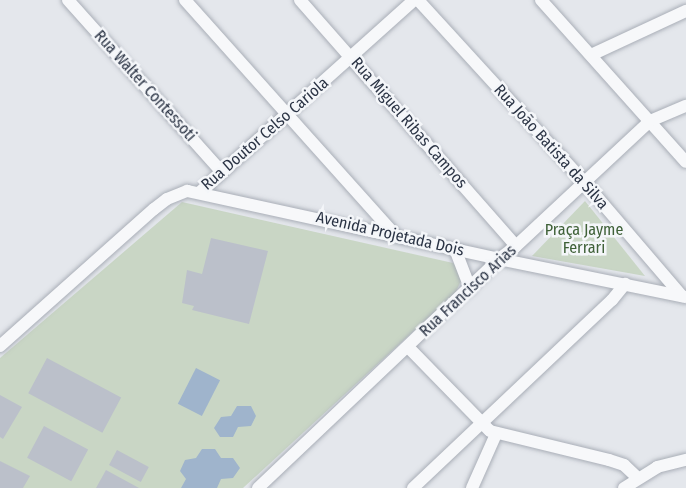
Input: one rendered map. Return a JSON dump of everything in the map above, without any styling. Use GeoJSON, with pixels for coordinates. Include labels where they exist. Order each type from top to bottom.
{"type":"FeatureCollection","features":[{"type":"Feature","properties":{"kind":"street","name":"Rua Walter Contessoti"},"geometry":{"type":"LineString","coordinates":[[68,0],[222,172]]}},
{"type":"Feature","properties":{"kind":"street"},"geometry":{"type":"LineString","coordinates":[[185,0],[395,235]]}},
{"type":"Feature","properties":{"kind":"street","name":"Rua Miguel Ribas Campos"},"geometry":{"type":"LineString","coordinates":[[300,0],[516,246]]}},
{"type":"Feature","properties":{"kind":"street","name":"Rua Doutor Celso Cariola"},"geometry":{"type":"LineString","coordinates":[[0,346],[167,199],[187,191],[200,192],[416,0]]}},
{"type":"Feature","properties":{"kind":"street","name":"Rua João Batista da Silva"},"geometry":{"type":"LineString","coordinates":[[416,0],[585,183],[684,296]]}},
{"type":"Feature","properties":{"kind":"street"},"geometry":{"type":"LineString","coordinates":[[541,0],[686,162]]}},
{"type":"Feature","properties":{"kind":"street"},"geometry":{"type":"LineString","coordinates":[[591,55],[686,11]]}},
{"type":"Feature","properties":{"kind":"street","name":"Rua Francisco Arias"},"geometry":{"type":"LineString","coordinates":[[258,488],[650,121],[686,106]]}},
{"type":"Feature","properties":{"kind":"street","name":"Avenida Projetada Dois"},"geometry":{"type":"LineString","coordinates":[[200,192],[499,260],[684,296]]}},
{"type":"Feature","properties":{"kind":"street"},"geometry":{"type":"LineString","coordinates":[[455,249],[470,288]]}},
{"type":"Feature","properties":{"kind":"street"},"geometry":{"type":"LineString","coordinates":[[413,488],[612,300],[625,284]]}},
{"type":"Feature","properties":{"kind":"street"},"geometry":{"type":"LineString","coordinates":[[408,347],[480,424],[496,434],[609,460],[624,465],[637,477]]}},
{"type":"Feature","properties":{"kind":"street"},"geometry":{"type":"LineString","coordinates":[[472,488],[496,434]]}},
{"type":"Feature","properties":{"kind":"street"},"geometry":{"type":"LineString","coordinates":[[624,488],[637,477],[657,467],[686,460]]}},
{"type":"Feature","properties":{"kind":"green space","name":"Praça Jayme Ferrari"},"geometry":{"type":"Polygon","coordinates":[[[585,201],[645,276],[532,256],[585,201]]]}},
{"type":"Feature","properties":{"kind":"green space"},"geometry":{"type":"Polygon","coordinates":[[[182,202],[453,263],[460,269],[462,278],[456,292],[243,488],[0,488],[0,358],[182,202]]]}},
{"type":"Feature","properties":{"kind":"water"},"geometry":{"type":"Polygon","coordinates":[[[196,368],[220,380],[202,416],[178,404],[196,368]]]}},
{"type":"Feature","properties":{"kind":"water"},"geometry":{"type":"Polygon","coordinates":[[[237,406],[251,406],[256,416],[251,426],[238,427],[233,437],[220,437],[214,428],[221,417],[231,416],[237,406]]]}},
{"type":"Feature","properties":{"kind":"water"},"geometry":{"type":"Polygon","coordinates":[[[202,449],[215,449],[221,458],[233,458],[240,468],[233,478],[221,479],[217,488],[181,488],[186,479],[180,471],[185,460],[196,458],[202,449]]]}},
{"type":"Feature","properties":{"kind":"building"},"geometry":{"type":"Polygon","coordinates":[[[211,238],[268,251],[249,324],[192,310],[194,306],[182,303],[187,270],[202,274],[211,238]]]}},
{"type":"Feature","properties":{"kind":"building"},"geometry":{"type":"Polygon","coordinates":[[[47,358],[121,397],[102,433],[28,393],[47,358]]]}},
{"type":"Feature","properties":{"kind":"building"},"geometry":{"type":"Polygon","coordinates":[[[0,395],[22,407],[3,439],[0,437],[0,395]]]}},
{"type":"Feature","properties":{"kind":"building"},"geometry":{"type":"Polygon","coordinates":[[[44,426],[88,449],[71,481],[27,458],[44,426]]]}},
{"type":"Feature","properties":{"kind":"building"},"geometry":{"type":"Polygon","coordinates":[[[117,450],[149,467],[141,482],[109,465],[117,450]]]}},
{"type":"Feature","properties":{"kind":"building"},"geometry":{"type":"Polygon","coordinates":[[[0,461],[30,476],[23,488],[0,488],[0,461]]]}},
{"type":"Feature","properties":{"kind":"building"},"geometry":{"type":"Polygon","coordinates":[[[106,470],[139,488],[96,488],[106,470]]]}}]}
